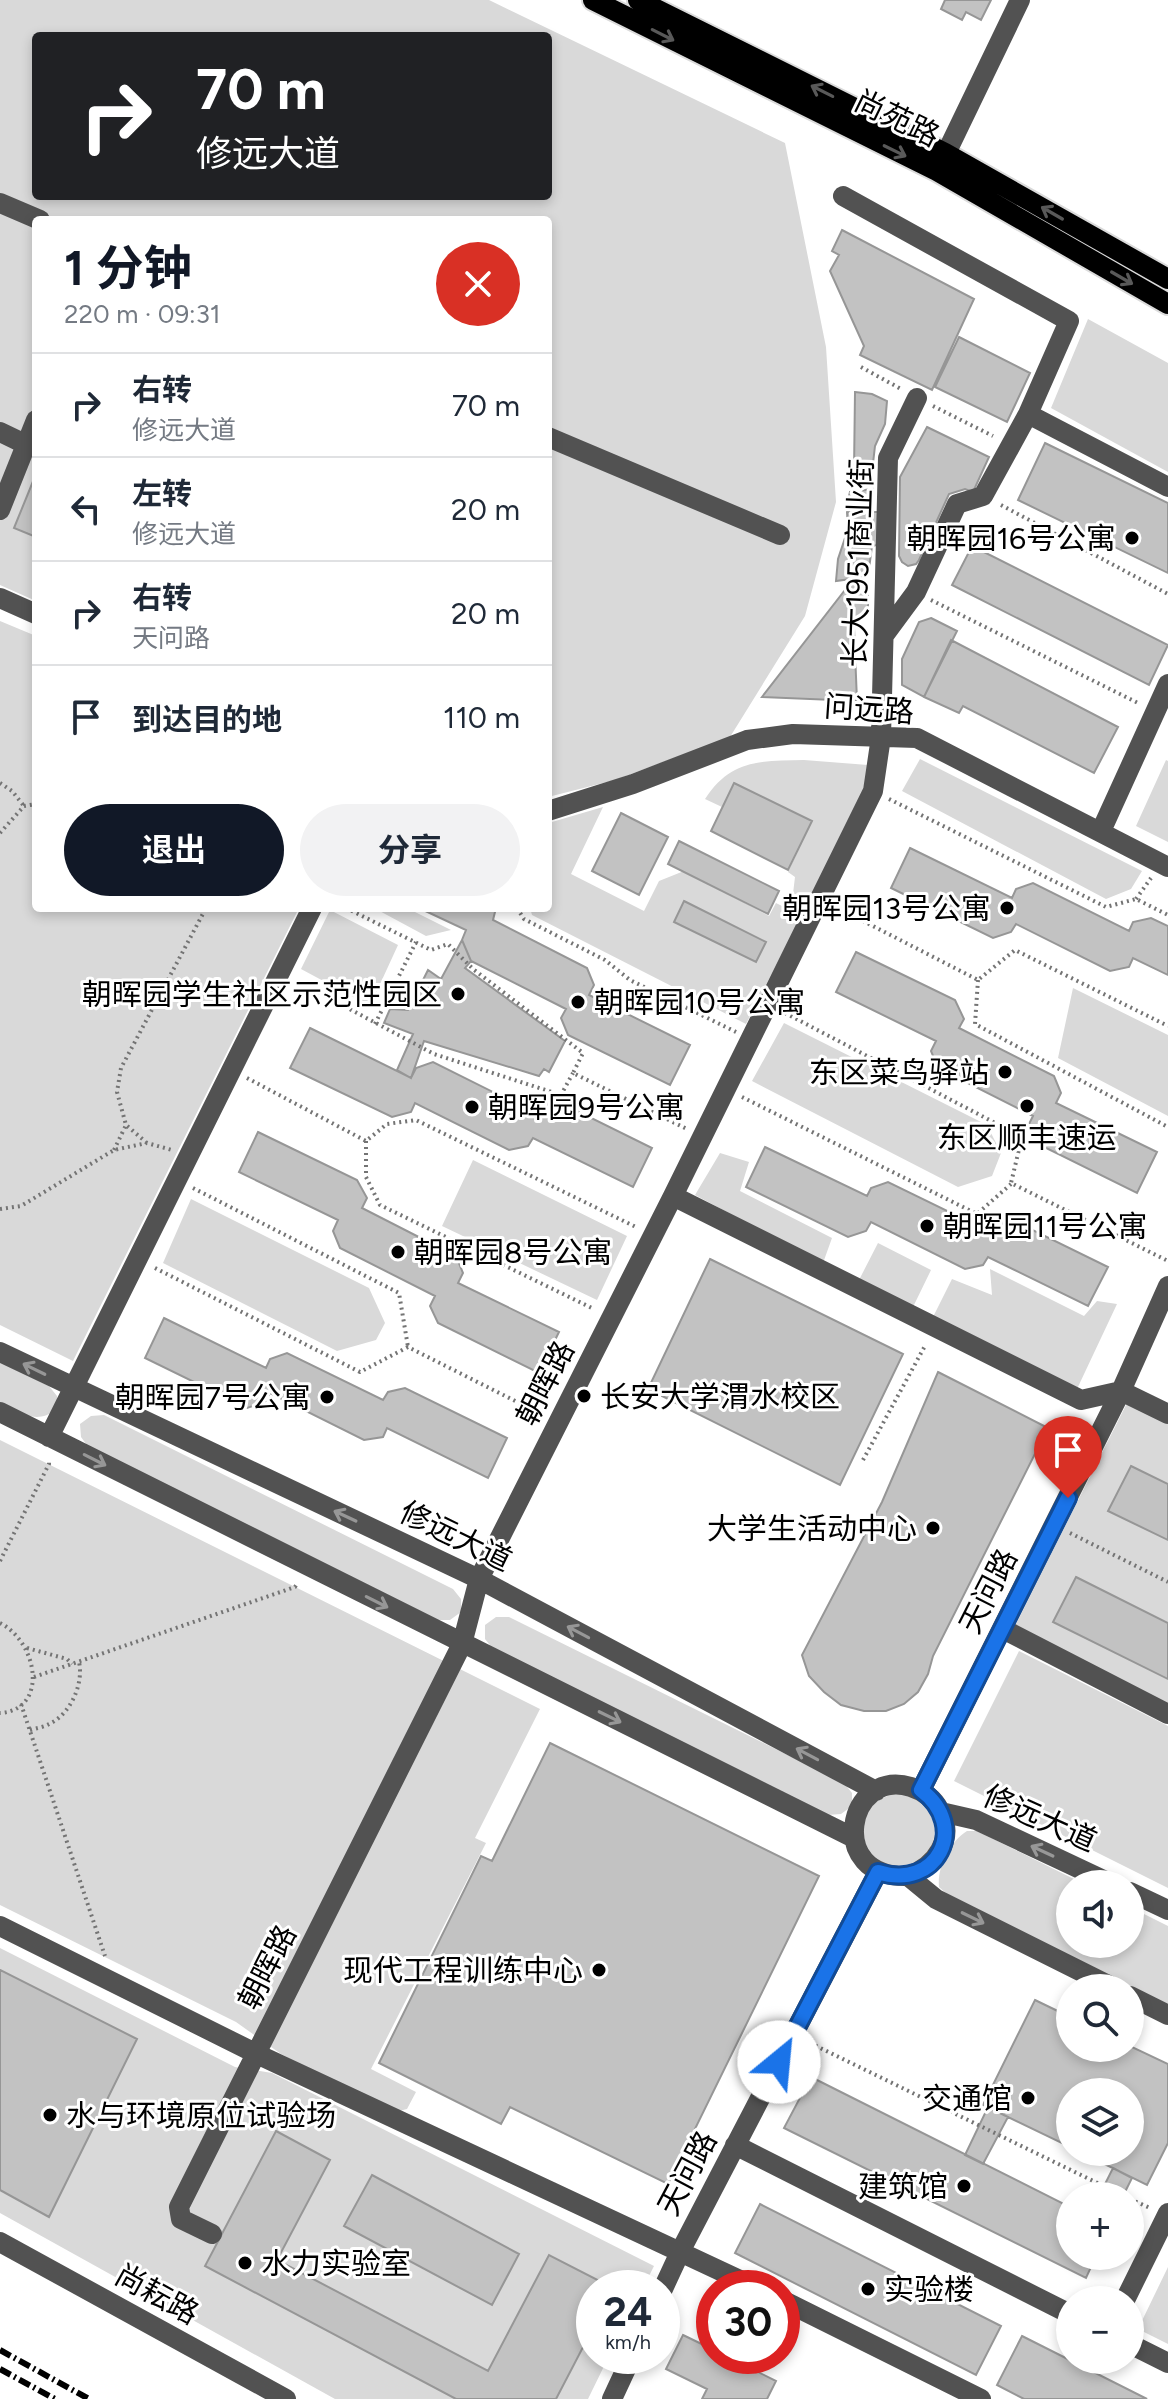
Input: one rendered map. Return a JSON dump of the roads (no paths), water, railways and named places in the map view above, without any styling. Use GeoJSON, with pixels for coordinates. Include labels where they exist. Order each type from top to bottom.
{"type":"FeatureCollection","features":[{"type":"Feature","properties":{"kind":"main road","name":"尚苑路"},"geometry":{"type":"LineString","coordinates":[[593,0],[941,162],[1168,304]]}},
{"type":"Feature","properties":{"kind":"main road","name":"尚苑路"},"geometry":{"type":"LineString","coordinates":[[638,0],[1168,279]]}},
{"type":"Feature","properties":{"kind":"street"},"geometry":{"type":"LineString","coordinates":[[941,162],[1020,0]]}},
{"type":"Feature","properties":{"kind":"street"},"geometry":{"type":"LineString","coordinates":[[843,196],[1069,321],[1028,414],[983,496],[957,504],[916,592],[885,634]]}},
{"type":"Feature","properties":{"kind":"street"},"geometry":{"type":"LineString","coordinates":[[0,203],[32,217]]}},
{"type":"Feature","properties":{"kind":"street","name":"长大1951商业街"},"geometry":{"type":"LineString","coordinates":[[881,737],[888,458],[917,398]]}},
{"type":"Feature","properties":{"kind":"street"},"geometry":{"type":"LineString","coordinates":[[1028,414],[1168,487]]}},
{"type":"Feature","properties":{"kind":"street"},"geometry":{"type":"LineString","coordinates":[[0,510],[32,429]]}},
{"type":"Feature","properties":{"kind":"street"},"geometry":{"type":"LineString","coordinates":[[0,432],[25,444]]}},
{"type":"Feature","properties":{"kind":"street"},"geometry":{"type":"LineString","coordinates":[[552,439],[780,535]]}},
{"type":"Feature","properties":{"kind":"street"},"geometry":{"type":"LineString","coordinates":[[0,598],[32,612]]}},
{"type":"Feature","properties":{"kind":"street"},"geometry":{"type":"LineString","coordinates":[[1101,831],[1168,684]]}},
{"type":"Feature","properties":{"kind":"street","name":"问远路"},"geometry":{"type":"LineString","coordinates":[[552,810],[633,784],[747,740],[793,734],[917,738],[1168,867]]}},
{"type":"Feature","properties":{"kind":"street","name":"朝晖路"},"geometry":{"type":"LineString","coordinates":[[212,2234],[181,2219],[179,2207],[462,1644],[479,1579],[873,791],[881,737]]}},
{"type":"Feature","properties":{"kind":"street"},"geometry":{"type":"LineString","coordinates":[[49,1437],[310,912]]}},
{"type":"Feature","properties":{"kind":"street"},"geometry":{"type":"LineString","coordinates":[[673,1196],[1081,1400],[1121,1391],[1168,1414]]}},
{"type":"Feature","properties":{"kind":"street","name":"天问路"},"geometry":{"type":"LineString","coordinates":[[921,1790],[1121,1391],[1168,1286]]}},
{"type":"Feature","properties":{"kind":"street","name":"修远大道"},"geometry":{"type":"LineString","coordinates":[[0,1352],[479,1579],[876,1791]]}},
{"type":"Feature","properties":{"kind":"street"},"geometry":{"type":"LineString","coordinates":[[0,1412],[854,1838]]}},
{"type":"Feature","properties":{"kind":"street"},"geometry":{"type":"LineString","coordinates":[[1003,1629],[1168,1714]]}},
{"type":"Feature","properties":{"kind":"street"},"geometry":{"type":"LineString","coordinates":[[921,1790],[906,1785],[891,1785],[865,1799],[853,1824],[858,1852],[866,1863],[878,1872],[893,1877],[908,1876],[936,1899],[1086,1974]]}},
{"type":"Feature","properties":{"kind":"street","name":"修远大道"},"geometry":{"type":"LineString","coordinates":[[908,1876],[932,1863],[940,1852],[945,1825],[941,1812],[921,1790]]}},
{"type":"Feature","properties":{"kind":"street","name":"修远大道"},"geometry":{"type":"LineString","coordinates":[[941,1812],[976,1820],[1082,1870]]}},
{"type":"Feature","properties":{"kind":"street","name":"天问路"},"geometry":{"type":"LineString","coordinates":[[672,2270],[878,1872]]}},
{"type":"Feature","properties":{"kind":"street"},"geometry":{"type":"LineString","coordinates":[[1144,1899],[1168,1910]]}},
{"type":"Feature","properties":{"kind":"street"},"geometry":{"type":"LineString","coordinates":[[0,1926],[257,2054],[721,2270]]}},
{"type":"Feature","properties":{"kind":"street"},"geometry":{"type":"LineString","coordinates":[[1144,2003],[1168,2015]]}},
{"type":"Feature","properties":{"kind":"street"},"geometry":{"type":"LineString","coordinates":[[735,2145],[1056,2307]]}},
{"type":"Feature","properties":{"kind":"street"},"geometry":{"type":"LineString","coordinates":[[1132,2286],[1168,2213]]}},
{"type":"Feature","properties":{"kind":"street","name":"尚耘路"},"geometry":{"type":"LineString","coordinates":[[0,2242],[286,2399]]}},
{"type":"Feature","properties":{"kind":"street"},"geometry":{"type":"LineString","coordinates":[[800,2309],[981,2399]]}},
{"type":"Feature","properties":{"kind":"street"},"geometry":{"type":"LineString","coordinates":[[1144,2351],[1168,2363]]}},
{"type":"Feature","properties":{"kind":"street"},"geometry":{"type":"LineString","coordinates":[[612,2399],[624,2374]]}},
{"type":"Feature","properties":{"kind":"railway"},"geometry":{"type":"LineString","coordinates":[[0,2350],[89,2399]]}},
{"type":"Feature","properties":{"kind":"railway"},"geometry":{"type":"LineString","coordinates":[[0,2369],[55,2399]]}},
{"type":"Feature","properties":{"kind":"place","name":"朝晖园16号公寓"},"geometry":{"type":"Point","coordinates":[1132,538]}},
{"type":"Feature","properties":{"kind":"place","name":"朝晖园13号公寓"},"geometry":{"type":"Point","coordinates":[1007,908]}},
{"type":"Feature","properties":{"kind":"place","name":"朝晖园学生社区示范性园区"},"geometry":{"type":"Point","coordinates":[458,994]}},
{"type":"Feature","properties":{"kind":"place","name":"朝晖园10号公寓"},"geometry":{"type":"Point","coordinates":[578,1002]}},
{"type":"Feature","properties":{"kind":"place","name":"东区菜鸟驿站"},"geometry":{"type":"Point","coordinates":[1005,1072]}},
{"type":"Feature","properties":{"kind":"place","name":"东区顺丰速运"},"geometry":{"type":"Point","coordinates":[1027,1106]}},
{"type":"Feature","properties":{"kind":"place","name":"朝晖园9号公寓"},"geometry":{"type":"Point","coordinates":[472,1107]}},
{"type":"Feature","properties":{"kind":"place","name":"朝晖园11号公寓"},"geometry":{"type":"Point","coordinates":[927,1226]}},
{"type":"Feature","properties":{"kind":"place","name":"朝晖园8号公寓"},"geometry":{"type":"Point","coordinates":[398,1252]}},
{"type":"Feature","properties":{"kind":"place","name":"长安大学渭水校区"},"geometry":{"type":"Point","coordinates":[584,1396]}},
{"type":"Feature","properties":{"kind":"place","name":"朝晖园7号公寓"},"geometry":{"type":"Point","coordinates":[327,1397]}},
{"type":"Feature","properties":{"kind":"place","name":"大学生活动中心"},"geometry":{"type":"Point","coordinates":[933,1528]}},
{"type":"Feature","properties":{"kind":"place","name":"现代工程训练中心"},"geometry":{"type":"Point","coordinates":[599,1970]}},
{"type":"Feature","properties":{"kind":"place","name":"交通馆"},"geometry":{"type":"Point","coordinates":[1028,2098]}},
{"type":"Feature","properties":{"kind":"place","name":"水与环境原位试验场"},"geometry":{"type":"Point","coordinates":[50,2115]}},
{"type":"Feature","properties":{"kind":"place","name":"建筑馆"},"geometry":{"type":"Point","coordinates":[964,2186]}},
{"type":"Feature","properties":{"kind":"place","name":"水力实验室"},"geometry":{"type":"Point","coordinates":[245,2263]}},
{"type":"Feature","properties":{"kind":"place","name":"实验楼"},"geometry":{"type":"Point","coordinates":[868,2289]}}]}
